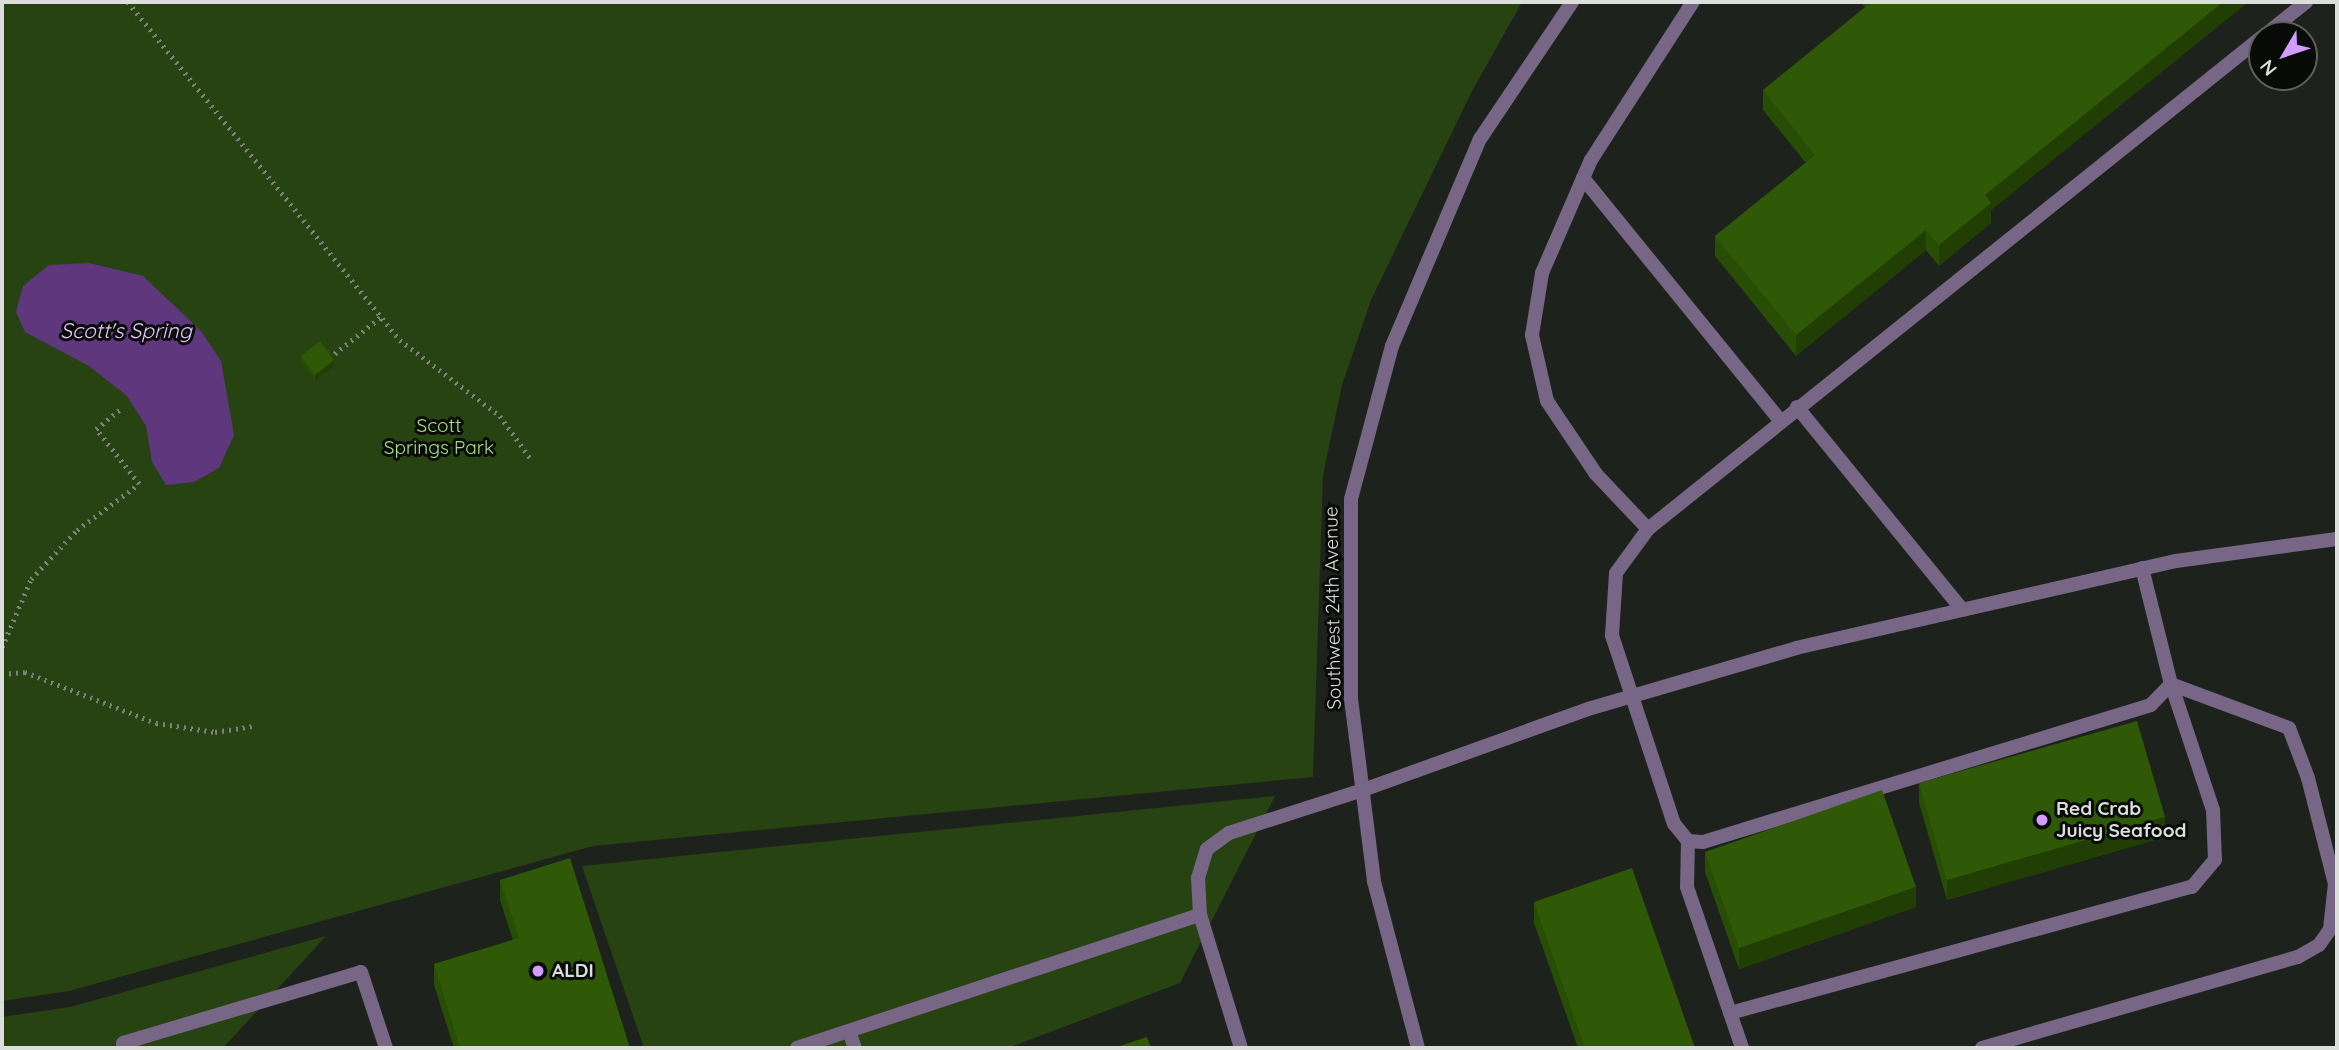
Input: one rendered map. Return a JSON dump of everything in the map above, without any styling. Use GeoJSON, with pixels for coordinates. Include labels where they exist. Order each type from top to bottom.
{"type":"FeatureCollection","features":[{"type":"Feature","properties":{"kind":"street","name":"Southwest 24th Avenue"},"geometry":{"type":"LineString","coordinates":[[1418,1048],[1374,881],[1351,698],[1351,499],[1392,346],[1480,139],[1572,2]]}},
{"type":"Feature","properties":{"kind":"street"},"geometry":{"type":"LineString","coordinates":[[1648,529],[1596,474],[1547,401],[1532,335],[1542,273],[1583,178],[1693,2]]}},
{"type":"Feature","properties":{"kind":"street"},"geometry":{"type":"LineString","coordinates":[[2282,21],[2306,2]]}},
{"type":"Feature","properties":{"kind":"street"},"geometry":{"type":"LineString","coordinates":[[1742,1048],[1686,887],[1688,841],[1674,824],[1612,635],[1616,573],[1648,529],[1780,420],[2248,48]]}},
{"type":"Feature","properties":{"kind":"street"},"geometry":{"type":"LineString","coordinates":[[1583,178],[1780,420]]}},
{"type":"Feature","properties":{"kind":"street"},"geometry":{"type":"LineString","coordinates":[[1797,407],[1961,608]]}},
{"type":"Feature","properties":{"kind":"street"},"geometry":{"type":"LineString","coordinates":[[1241,1048],[1200,915],[1198,878],[1206,849],[1229,834],[1633,696],[1796,648],[2142,568],[2219,553],[2337,539]]}},
{"type":"Feature","properties":{"kind":"street"},"geometry":{"type":"LineString","coordinates":[[1730,1013],[2192,887],[2215,860],[2214,810],[2171,684],[2142,568]]}},
{"type":"Feature","properties":{"kind":"street"},"geometry":{"type":"LineString","coordinates":[[1688,841],[1703,842],[2151,705],[2171,684]]}},
{"type":"Feature","properties":{"kind":"street"},"geometry":{"type":"LineString","coordinates":[[1982,1048],[2298,957],[2319,945],[2330,929],[2335,884],[2308,778],[2289,728],[2171,684]]}},
{"type":"Feature","properties":{"kind":"street"},"geometry":{"type":"LineString","coordinates":[[797,1048],[1200,915]]}},
{"type":"Feature","properties":{"kind":"street"},"geometry":{"type":"LineString","coordinates":[[125,1048],[123,1043],[361,972],[386,1048]]}},
{"type":"Feature","properties":{"kind":"street"},"geometry":{"type":"LineString","coordinates":[[849,1031],[855,1048]]}},
{"type":"Feature","properties":{"kind":"path"},"geometry":{"type":"LineString","coordinates":[[128,2],[400,340],[500,416],[531,459]]}},
{"type":"Feature","properties":{"kind":"path"},"geometry":{"type":"LineString","coordinates":[[329,359],[381,317]]}},
{"type":"Feature","properties":{"kind":"path"},"geometry":{"type":"LineString","coordinates":[[2,647],[31,579],[77,530],[139,484],[96,429],[122,408]]}},
{"type":"Feature","properties":{"kind":"path"},"geometry":{"type":"LineString","coordinates":[[2,674],[25,672],[156,723],[215,732],[254,726]]}},
{"type":"Feature","properties":{"kind":"green space","name":"Scott Springs Park"},"geometry":{"type":"Polygon","coordinates":[[[2,2],[1522,2],[1471,93],[1371,300],[1342,385],[1323,475],[1313,777],[593,846],[69,991],[2,1001],[2,2]]]}},
{"type":"Feature","properties":{"kind":"green space"},"geometry":{"type":"Polygon","coordinates":[[[1275,796],[1180,983],[1008,1048],[644,1048],[582,866],[1275,796]]]}},
{"type":"Feature","properties":{"kind":"green space"},"geometry":{"type":"Polygon","coordinates":[[[326,936],[223,1048],[2,1048],[2,1017],[70,1007],[326,936]]]}},
{"type":"Feature","properties":{"kind":"water","name":"Scott's Spring"},"geometry":{"type":"Polygon","coordinates":[[[89,263],[143,276],[201,331],[221,361],[234,435],[219,468],[194,482],[166,485],[152,462],[146,426],[127,396],[89,366],[25,332],[16,312],[23,286],[49,265],[89,263]]]}},
{"type":"Feature","properties":{"kind":"building"},"geometry":{"type":"Polygon","coordinates":[[[1872,2],[2223,2],[1985,195],[1991,203],[1939,245],[1926,230],[1796,335],[1715,236],[1815,155],[1763,90],[1872,2]]]}},
{"type":"Feature","properties":{"kind":"building"},"geometry":{"type":"Polygon","coordinates":[[[320,341],[334,360],[315,375],[301,356],[320,341]]]}},
{"type":"Feature","properties":{"kind":"building","name":"Red Crab Juicy Seafood"},"geometry":{"type":"Polygon","coordinates":[[[2137,721],[2165,817],[1947,880],[1919,783],[2137,721]]]}},
{"type":"Feature","properties":{"kind":"building"},"geometry":{"type":"Polygon","coordinates":[[[1882,790],[1916,887],[1739,948],[1705,852],[1882,790]]]}},
{"type":"Feature","properties":{"kind":"building","name":"ALDI"},"geometry":{"type":"Polygon","coordinates":[[[570,858],[630,1048],[460,1048],[434,964],[519,938],[500,880],[570,858]]]}},
{"type":"Feature","properties":{"kind":"building"},"geometry":{"type":"Polygon","coordinates":[[[1632,868],[1695,1048],[1585,1048],[1534,902],[1632,868]]]}},
{"type":"Feature","properties":{"kind":"building"},"geometry":{"type":"Polygon","coordinates":[[[1147,1037],[1151,1048],[1114,1048],[1147,1037]]]}},
{"type":"Feature","properties":{"kind":"place","name":"Red Crab Juicy Seafood"},"geometry":{"type":"Point","coordinates":[2042,820]}},
{"type":"Feature","properties":{"kind":"place","name":"ALDI"},"geometry":{"type":"Point","coordinates":[538,971]}}]}
